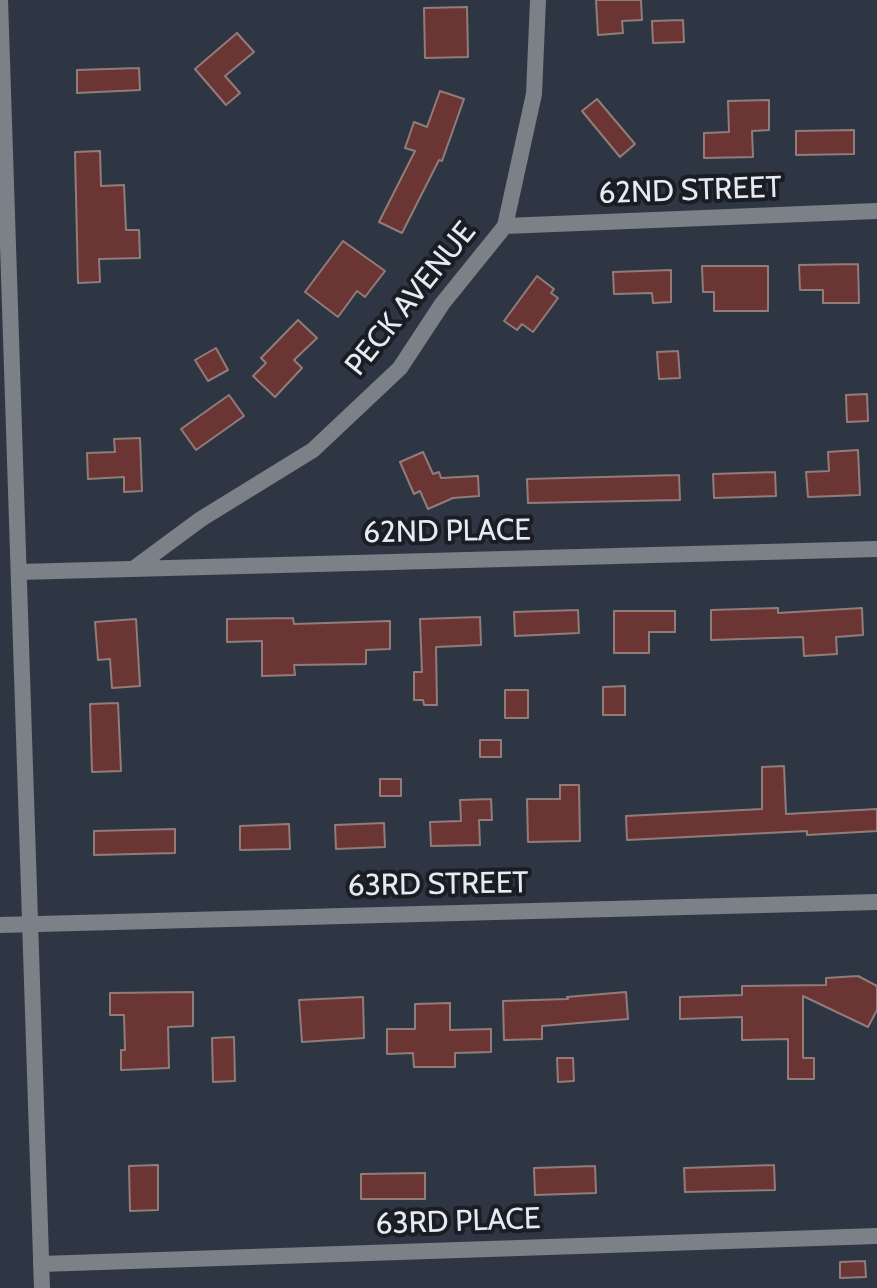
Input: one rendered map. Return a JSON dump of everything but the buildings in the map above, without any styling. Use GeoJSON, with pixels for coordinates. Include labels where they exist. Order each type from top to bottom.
{"type":"FeatureCollection","features":[{"type":"Feature","properties":{"kind":"street"},"geometry":{"type":"LineString","coordinates":[[0,0],[6,331],[19,572],[42,1288]]}},
{"type":"Feature","properties":{"kind":"street","name":"PECK AVENUE"},"geometry":{"type":"LineString","coordinates":[[135,567],[201,519],[313,450],[400,368],[442,304],[505,226],[534,94],[538,0]]}},
{"type":"Feature","properties":{"kind":"street","name":"62ND STREET"},"geometry":{"type":"LineString","coordinates":[[505,226],[877,211]]}},
{"type":"Feature","properties":{"kind":"street","name":"62ND PLACE"},"geometry":{"type":"LineString","coordinates":[[19,572],[877,549]]}},
{"type":"Feature","properties":{"kind":"street","name":"63RD STREET"},"geometry":{"type":"LineString","coordinates":[[0,925],[877,902]]}},
{"type":"Feature","properties":{"kind":"street","name":"63RD PLACE"},"geometry":{"type":"LineString","coordinates":[[41,1264],[877,1236]]}}]}
